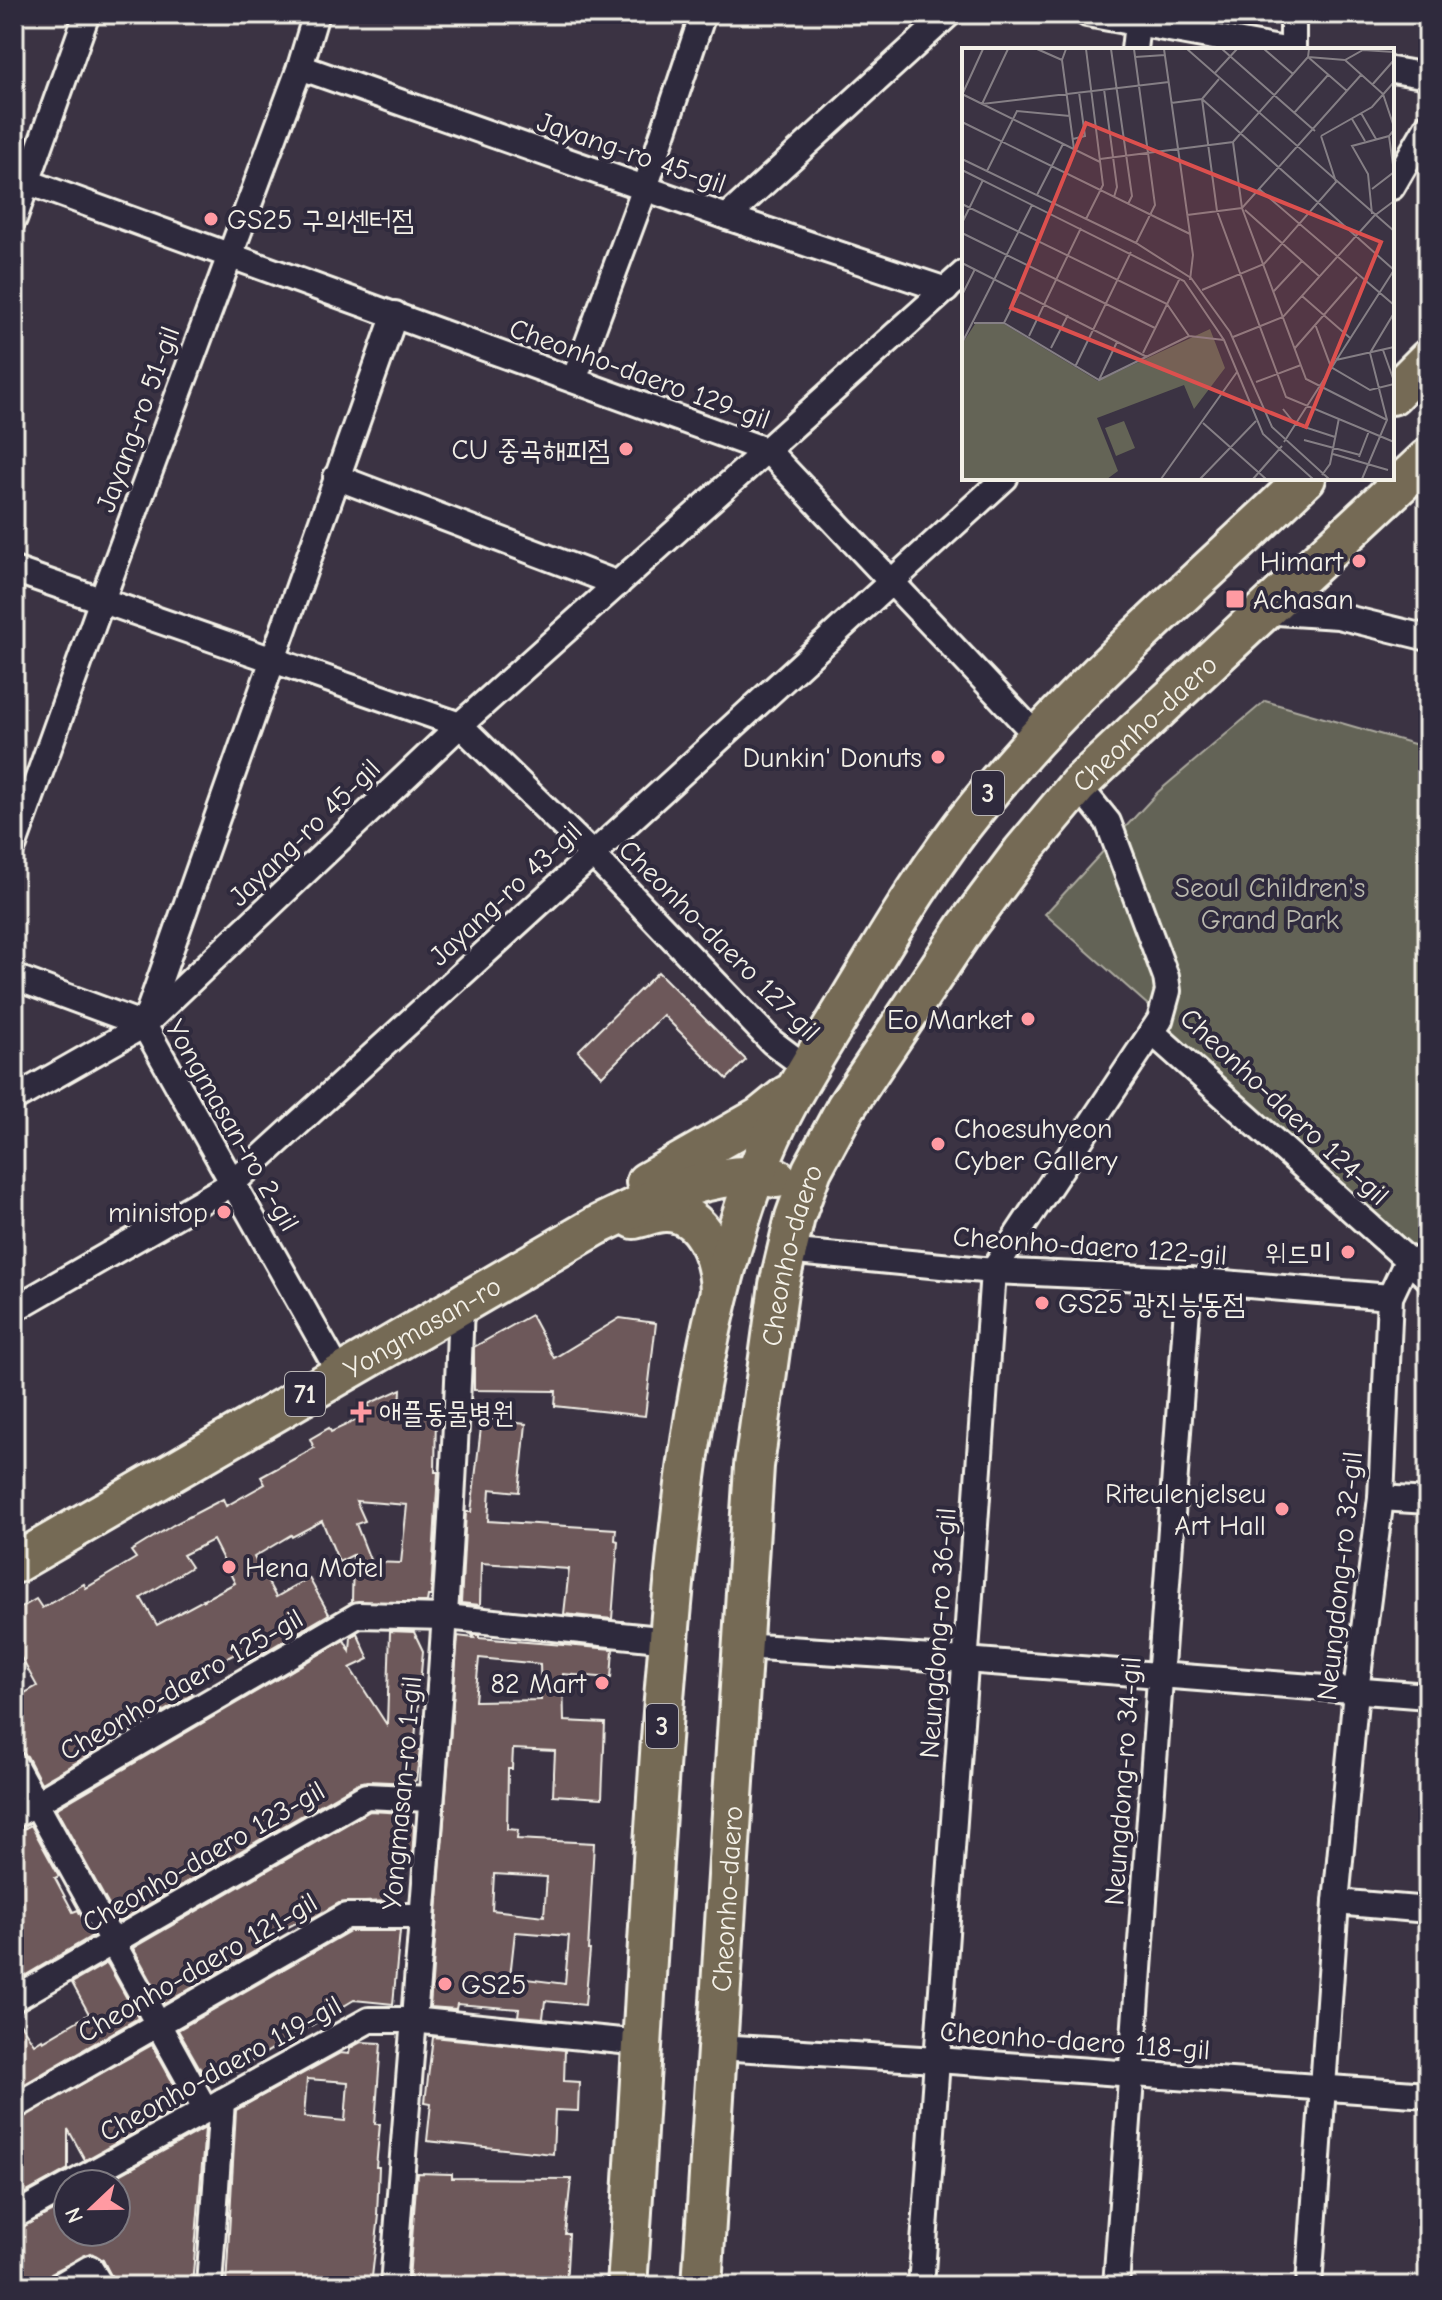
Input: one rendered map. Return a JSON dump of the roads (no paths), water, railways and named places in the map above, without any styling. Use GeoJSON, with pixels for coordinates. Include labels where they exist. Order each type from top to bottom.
{"type":"FeatureCollection","features":[{"type":"Feature","properties":{"kind":"main road"},"geometry":{"type":"LineString","coordinates":[[1394,393],[1428,359]]}},
{"type":"Feature","properties":{"kind":"main road","name":"Cheonho-daero"},"geometry":{"type":"LineString","coordinates":[[702,2286],[754,1466],[786,1251],[807,1184],[846,1107],[912,1005],[1012,865],[1078,785],[1428,458]]}},
{"type":"Feature","properties":{"kind":"main road","name":"Cheonho-daero"},"geometry":{"type":"LineString","coordinates":[[627,2286],[669,1640],[689,1464],[720,1295],[755,1174],[802,1077],[885,940],[973,811],[1037,736],[1304,480]]}},
{"type":"Feature","properties":{"kind":"main road"},"geometry":{"type":"LineString","coordinates":[[596,1226],[637,1187],[760,1117],[802,1077]]}},
{"type":"Feature","properties":{"kind":"main road","name":"Yongmasan-ro"},"geometry":{"type":"LineString","coordinates":[[14,1564],[596,1226],[671,1192],[712,1180],[755,1174],[807,1184]]}},
{"type":"Feature","properties":{"kind":"main road"},"geometry":{"type":"LineString","coordinates":[[596,1226],[662,1211],[687,1218],[698,1229],[714,1255],[720,1295]]}},
{"type":"Feature","properties":{"kind":"street"},"geometry":{"type":"LineString","coordinates":[[14,219],[21,179],[87,14]]}},
{"type":"Feature","properties":{"kind":"street","name":"Jayang-ro 51-gil"},"geometry":{"type":"LineString","coordinates":[[14,845],[300,67],[316,14]]}},
{"type":"Feature","properties":{"kind":"street"},"geometry":{"type":"LineString","coordinates":[[574,380],[645,188],[703,14]]}},
{"type":"Feature","properties":{"kind":"street"},"geometry":{"type":"LineString","coordinates":[[727,217],[949,14]]}},
{"type":"Feature","properties":{"kind":"street"},"geometry":{"type":"LineString","coordinates":[[1087,14],[1138,19],[1276,48]]}},
{"type":"Feature","properties":{"kind":"street"},"geometry":{"type":"LineString","coordinates":[[1293,14],[1293,48]]}},
{"type":"Feature","properties":{"kind":"street"},"geometry":{"type":"LineString","coordinates":[[1134,48],[1138,19]]}},
{"type":"Feature","properties":{"kind":"street","name":"Jayang-ro 45-gil"},"geometry":{"type":"LineString","coordinates":[[300,67],[727,217],[955,281]]}},
{"type":"Feature","properties":{"kind":"street"},"geometry":{"type":"LineString","coordinates":[[1394,70],[1428,76]]}},
{"type":"Feature","properties":{"kind":"street"},"geometry":{"type":"LineString","coordinates":[[1394,184],[1428,125]]}},
{"type":"Feature","properties":{"kind":"street","name":"Cheonho-daero 129-gil"},"geometry":{"type":"LineString","coordinates":[[21,179],[768,451],[1037,736]]}},
{"type":"Feature","properties":{"kind":"street","name":"Jayang-ro 45-gil"},"geometry":{"type":"LineString","coordinates":[[14,1099],[144,1025],[460,725],[955,281]]}},
{"type":"Feature","properties":{"kind":"street"},"geometry":{"type":"LineString","coordinates":[[144,1025],[395,314]]}},
{"type":"Feature","properties":{"kind":"street"},"geometry":{"type":"LineString","coordinates":[[336,477],[618,584]]}},
{"type":"Feature","properties":{"kind":"street","name":"Jayang-ro 43-gil"},"geometry":{"type":"LineString","coordinates":[[14,1309],[233,1183],[1003,480]]}},
{"type":"Feature","properties":{"kind":"street","name":"Cheonho-daero 127-gil"},"geometry":{"type":"LineString","coordinates":[[14,570],[460,725],[592,854],[802,1077]]}},
{"type":"Feature","properties":{"kind":"street"},"geometry":{"type":"LineString","coordinates":[[1262,611],[1338,616],[1428,638]]}},
{"type":"Feature","properties":{"kind":"street","name":"Cheonho-daero 124-gil"},"geometry":{"type":"LineString","coordinates":[[1078,785],[1108,822],[1166,977],[1168,991],[1165,1005],[1152,1032],[1428,1278]]}},
{"type":"Feature","properties":{"kind":"street","name":"Yongmasan-ro 2-gil"},"geometry":{"type":"LineString","coordinates":[[14,977],[144,1025],[340,1374]]}},
{"type":"Feature","properties":{"kind":"street","name":"Neungdong-ro 36-gil"},"geometry":{"type":"LineString","coordinates":[[921,2286],[993,1271],[1152,1032]]}},
{"type":"Feature","properties":{"kind":"street","name":"Cheonho-daero 122-gil"},"geometry":{"type":"LineString","coordinates":[[786,1251],[993,1271],[1189,1280],[1390,1297]]}},
{"type":"Feature","properties":{"kind":"street","name":"Neungdong-ro 32-gil"},"geometry":{"type":"LineString","coordinates":[[1309,2286],[1336,1902],[1356,1691],[1381,1498],[1390,1297],[1408,1259]]}},
{"type":"Feature","properties":{"kind":"street","name":"Neungdong-ro 34-gil"},"geometry":{"type":"LineString","coordinates":[[1116,2286],[1189,1280]]}},
{"type":"Feature","properties":{"kind":"street","name":"Yongmasan-ro 1-gil"},"geometry":{"type":"LineString","coordinates":[[393,2286],[429,1799],[446,1617],[461,1304]]}},
{"type":"Feature","properties":{"kind":"street"},"geometry":{"type":"LineString","coordinates":[[1381,1498],[1428,1501]]}},
{"type":"Feature","properties":{"kind":"street","name":"Cheonho-daero 125-gil"},"geometry":{"type":"LineString","coordinates":[[14,1816],[358,1615],[446,1617],[669,1640]]}},
{"type":"Feature","properties":{"kind":"street"},"geometry":{"type":"LineString","coordinates":[[742,1646],[1428,1696]]}},
{"type":"Feature","properties":{"kind":"street"},"geometry":{"type":"LineString","coordinates":[[14,1764],[158,2024],[213,2105],[209,2286]]}},
{"type":"Feature","properties":{"kind":"street","name":"Cheonho-daero 123-gil"},"geometry":{"type":"LineString","coordinates":[[14,1999],[366,1796],[429,1799]]}},
{"type":"Feature","properties":{"kind":"street"},"geometry":{"type":"LineString","coordinates":[[1336,1902],[1428,1910]]}},
{"type":"Feature","properties":{"kind":"street","name":"Cheonho-daero 121-gil"},"geometry":{"type":"LineString","coordinates":[[14,2107],[346,1916],[420,1916]]}},
{"type":"Feature","properties":{"kind":"street","name":"Cheonho-daero 119-gil"},"geometry":{"type":"LineString","coordinates":[[100,2168],[369,2020],[412,2020],[641,2043]]}},
{"type":"Feature","properties":{"kind":"street","name":"Cheonho-daero 118-gil"},"geometry":{"type":"LineString","coordinates":[[717,2047],[1428,2095]]}},
{"type":"Feature","properties":{"kind":"street","name":"Cheonho-daero 119-gil"},"geometry":{"type":"LineString","coordinates":[[14,2216],[52,2195]]}},
{"type":"Feature","properties":{"kind":"street"},"geometry":{"type":"LineString","coordinates":[[59,2286],[90,2268],[101,2286]]}},
{"type":"Feature","properties":{"kind":"place","name":"GS25 구의센터점"},"geometry":{"type":"Point","coordinates":[211,219]}},
{"type":"Feature","properties":{"kind":"place","name":"CU 중곡해피점"},"geometry":{"type":"Point","coordinates":[626,449]}},
{"type":"Feature","properties":{"kind":"place","name":"Himart"},"geometry":{"type":"Point","coordinates":[1359,561]}},
{"type":"Feature","properties":{"kind":"place","name":"Achasan"},"geometry":{"type":"Point","coordinates":[1235,599]}},
{"type":"Feature","properties":{"kind":"place","name":"Dunkin' Donuts"},"geometry":{"type":"Point","coordinates":[938,757]}},
{"type":"Feature","properties":{"kind":"place","name":"Eo Market"},"geometry":{"type":"Point","coordinates":[1028,1019]}},
{"type":"Feature","properties":{"kind":"place","name":"Choesuhyeon Cyber Gallery"},"geometry":{"type":"Point","coordinates":[938,1144]}},
{"type":"Feature","properties":{"kind":"place","name":"ministop"},"geometry":{"type":"Point","coordinates":[224,1212]}},
{"type":"Feature","properties":{"kind":"place","name":"위드미"},"geometry":{"type":"Point","coordinates":[1348,1252]}},
{"type":"Feature","properties":{"kind":"place","name":"GS25 광진능동점"},"geometry":{"type":"Point","coordinates":[1042,1303]}},
{"type":"Feature","properties":{"kind":"place","name":"애플동물병원"},"geometry":{"type":"Point","coordinates":[361,1412]}},
{"type":"Feature","properties":{"kind":"place","name":"Riteulenjelseu Art Hall"},"geometry":{"type":"Point","coordinates":[1282,1509]}},
{"type":"Feature","properties":{"kind":"place","name":"Hena Motel"},"geometry":{"type":"Point","coordinates":[229,1567]}},
{"type":"Feature","properties":{"kind":"place","name":"82 Mart"},"geometry":{"type":"Point","coordinates":[602,1683]}},
{"type":"Feature","properties":{"kind":"place","name":"GS25"},"geometry":{"type":"Point","coordinates":[445,1984]}},
{"type":"Feature","properties":{"kind":"park label","name":"Seoul Children's Grand Park"},"geometry":{"type":"Point","coordinates":[1270,903]}}]}
